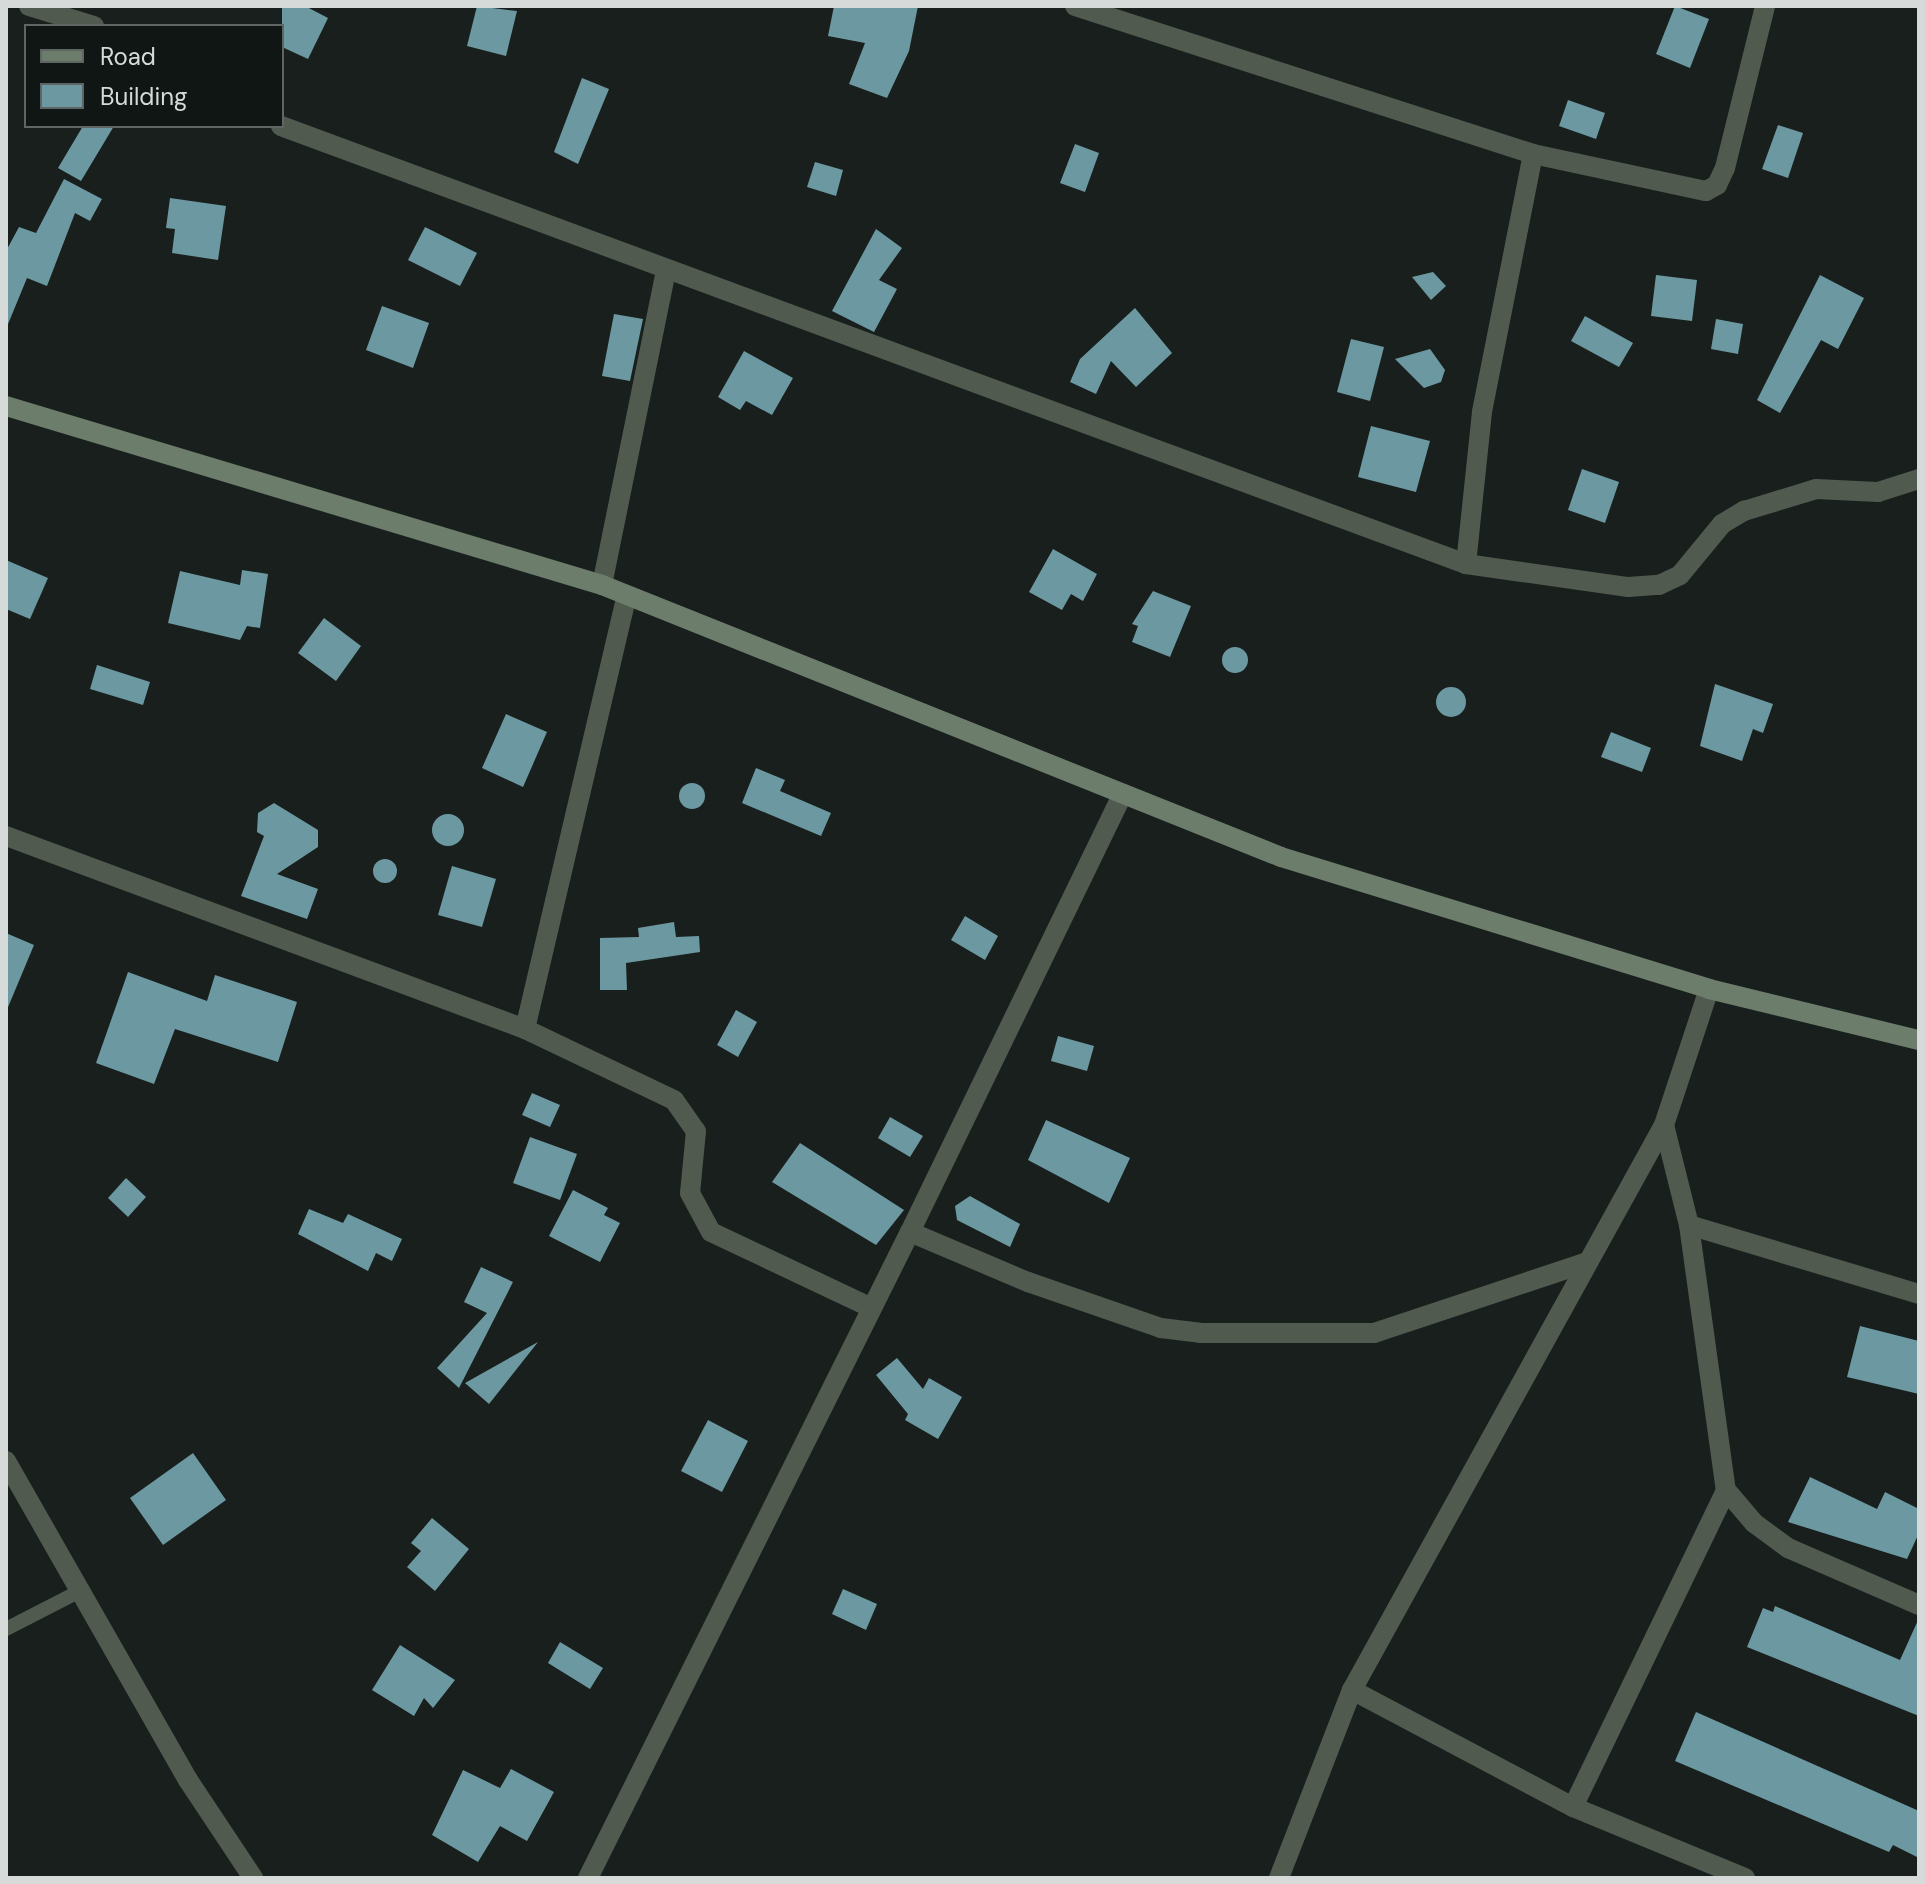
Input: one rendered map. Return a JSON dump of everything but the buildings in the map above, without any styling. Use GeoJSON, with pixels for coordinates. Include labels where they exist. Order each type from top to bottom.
{"type":"FeatureCollection","features":[{"type":"Feature","properties":{"kind":"street"},"geometry":{"type":"LineString","coordinates":[[29,6],[88,24]]}},
{"type":"Feature","properties":{"kind":"street"},"geometry":{"type":"LineString","coordinates":[[1075,6],[1533,154],[1712,188],[1725,168],[1765,6]]}},
{"type":"Feature","properties":{"kind":"street"},"geometry":{"type":"LineString","coordinates":[[284,127],[666,271],[1466,564],[1628,587],[1659,585],[1680,575],[1722,524],[1744,511],[1816,489],[1878,492],[1919,479]]}},
{"type":"Feature","properties":{"kind":"street"},"geometry":{"type":"LineString","coordinates":[[1466,564],[1482,412],[1533,154]]}},
{"type":"Feature","properties":{"kind":"street"},"geometry":{"type":"LineString","coordinates":[[602,585],[666,271]]}},
{"type":"Feature","properties":{"kind":"street"},"geometry":{"type":"LineString","coordinates":[[6,406],[602,585],[626,599],[1281,857],[1709,989],[1919,1040]]}},
{"type":"Feature","properties":{"kind":"street"},"geometry":{"type":"LineString","coordinates":[[525,1029],[626,599]]}},
{"type":"Feature","properties":{"kind":"street"},"geometry":{"type":"LineString","coordinates":[[588,1878],[910,1232],[1123,794]]}},
{"type":"Feature","properties":{"kind":"street"},"geometry":{"type":"LineString","coordinates":[[6,836],[525,1029],[685,1111],[698,1151],[690,1193],[711,1232],[870,1307]]}},
{"type":"Feature","properties":{"kind":"street"},"geometry":{"type":"LineString","coordinates":[[1279,1878],[1352,1690],[1584,1263],[1664,1125],[1709,989]]}},
{"type":"Feature","properties":{"kind":"street"},"geometry":{"type":"LineString","coordinates":[[1573,1807],[1726,1490],[1689,1225],[1664,1125]]}},
{"type":"Feature","properties":{"kind":"street"},"geometry":{"type":"LineString","coordinates":[[1689,1225],[1919,1294]]}},
{"type":"Feature","properties":{"kind":"street"},"geometry":{"type":"LineString","coordinates":[[910,1232],[1132,1318],[1200,1333],[1374,1333],[1584,1263]]}},
{"type":"Feature","properties":{"kind":"street"},"geometry":{"type":"LineString","coordinates":[[6,1461],[78,1592],[253,1878]]}},
{"type":"Feature","properties":{"kind":"street"},"geometry":{"type":"LineString","coordinates":[[1726,1490],[1761,1529],[1788,1548],[1919,1605]]}},
{"type":"Feature","properties":{"kind":"street"},"geometry":{"type":"LineString","coordinates":[[1352,1690],[1573,1807],[1745,1878]]}},
{"type":"Feature","properties":{"kind":"lane"},"geometry":{"type":"LineString","coordinates":[[6,1629],[78,1592]]}}]}
